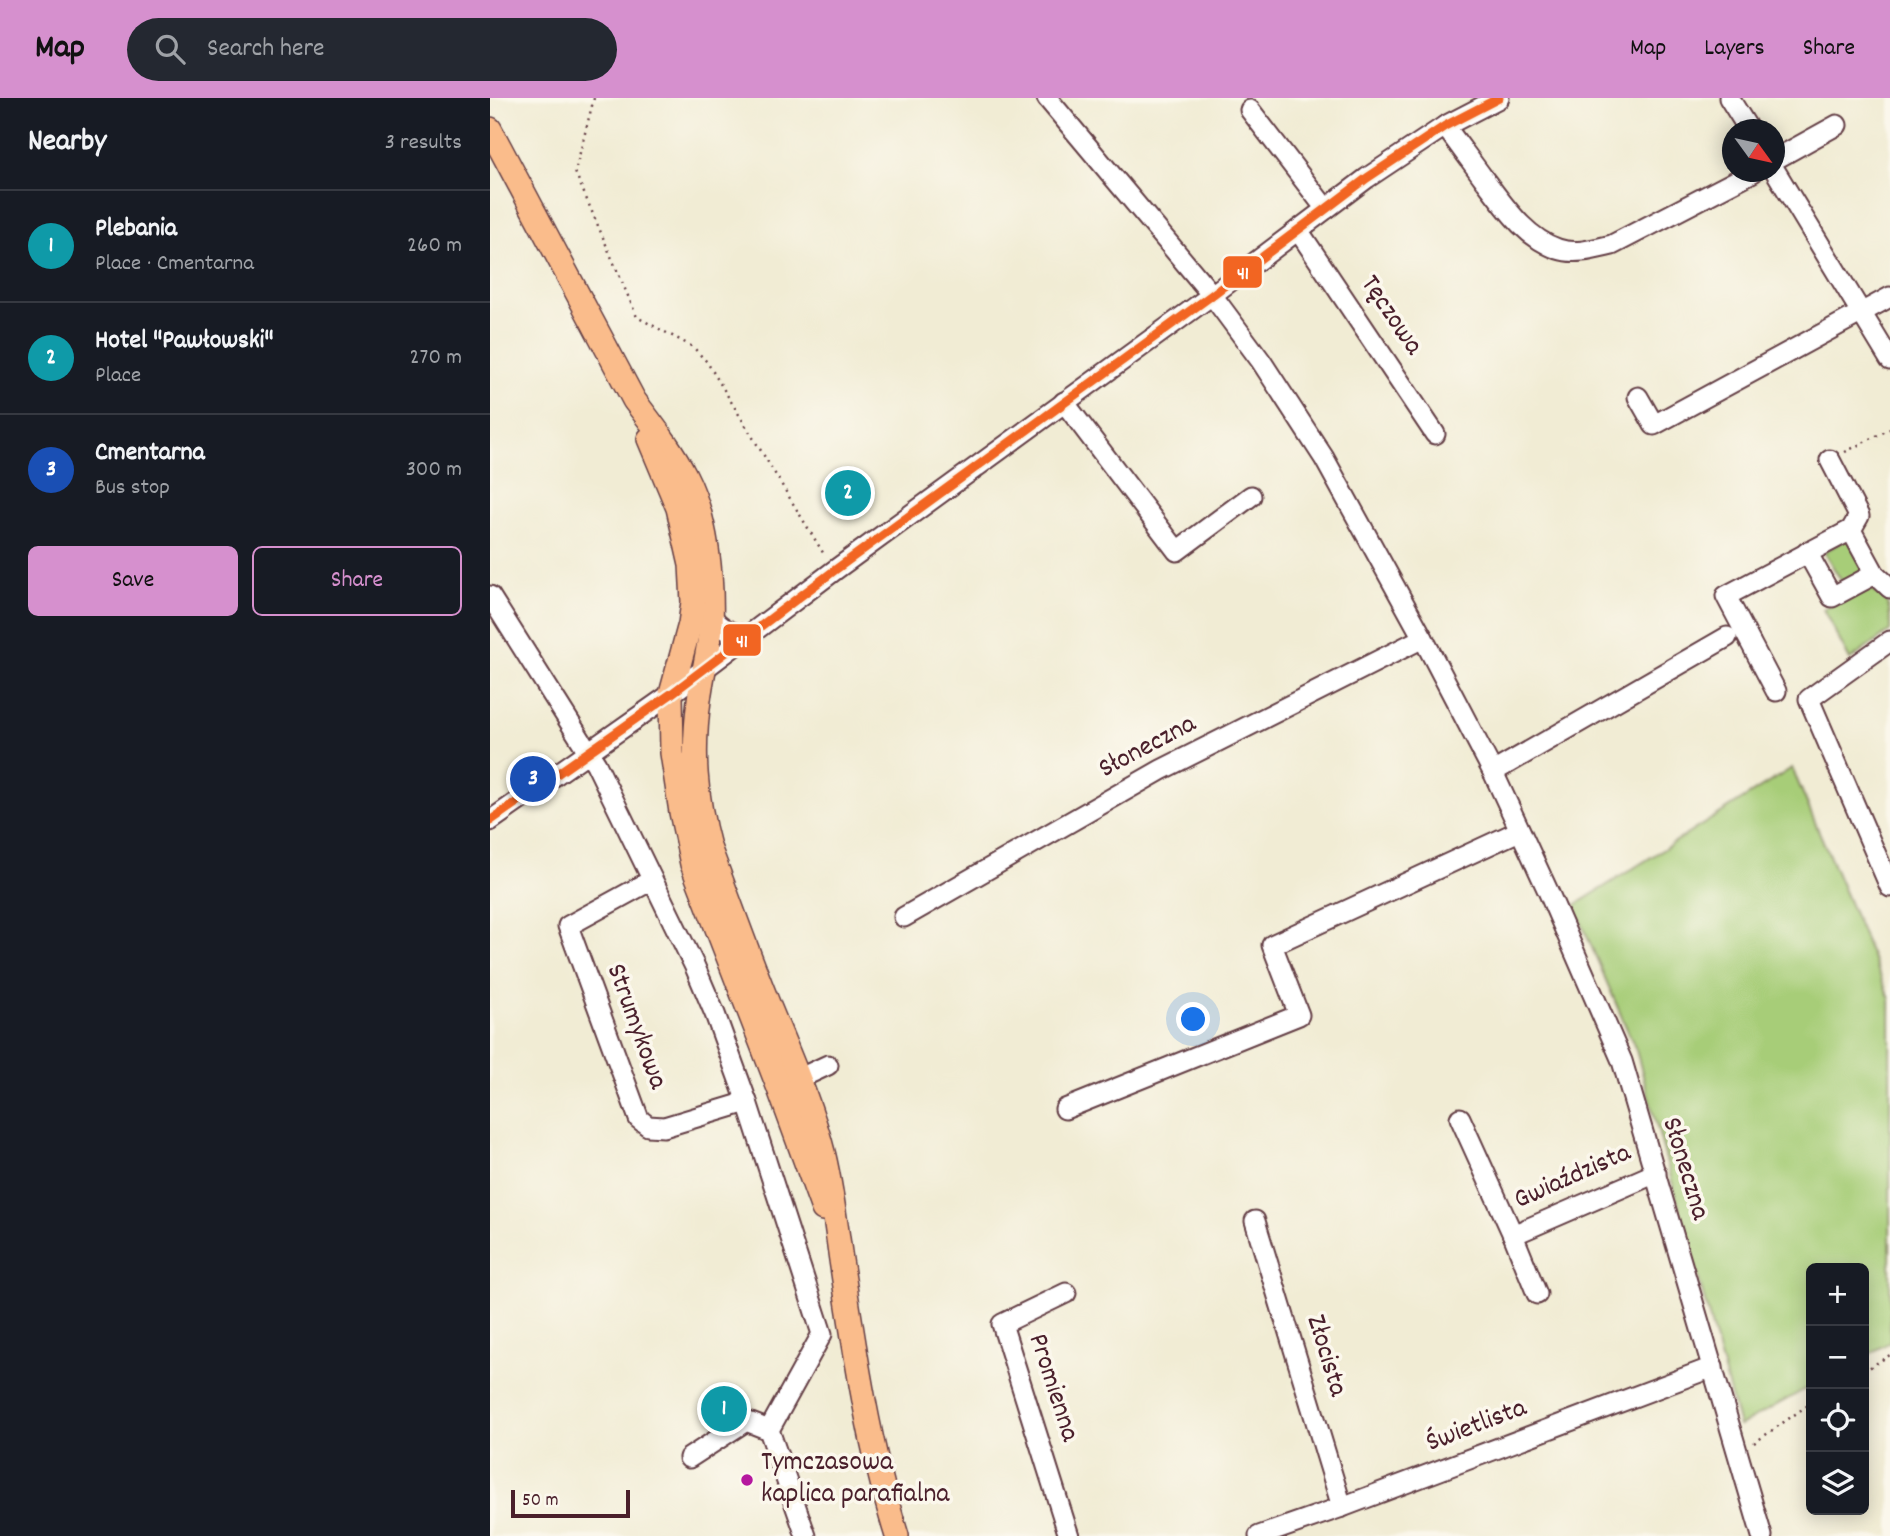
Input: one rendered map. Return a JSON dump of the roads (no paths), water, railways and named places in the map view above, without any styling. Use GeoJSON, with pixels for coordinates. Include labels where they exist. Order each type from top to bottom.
{"type":"FeatureCollection","features":[{"type":"Feature","properties":{"kind":"main road"},"geometry":{"type":"LineString","coordinates":[[490,129],[634,400],[686,476],[701,518],[706,545],[711,626],[699,698],[694,751],[696,789],[709,847],[798,1079],[824,1155],[876,1460],[897,1536]]}},
{"type":"Feature","properties":{"kind":"main road"},"geometry":{"type":"LineString","coordinates":[[634,400],[677,508],[691,565],[693,601],[690,624],[671,694],[672,739],[681,812],[692,864],[770,1065],[841,1260]]}},
{"type":"Feature","properties":{"kind":"street","name":"Słoneczna"},"geometry":{"type":"LineString","coordinates":[[1047,98],[1212,295],[1261,360],[1324,458],[1493,772],[1622,1061],[1762,1536]]}},
{"type":"Feature","properties":{"kind":"street"},"geometry":{"type":"LineString","coordinates":[[490,821],[671,694],[1326,209],[1445,126],[1499,98]]}},
{"type":"Feature","properties":{"kind":"street"},"geometry":{"type":"LineString","coordinates":[[1729,98],[1742,119]]}},
{"type":"Feature","properties":{"kind":"street"},"geometry":{"type":"LineString","coordinates":[[1250,110],[1326,209]]}},
{"type":"Feature","properties":{"kind":"street"},"geometry":{"type":"LineString","coordinates":[[1785,154],[1837,125]]}},
{"type":"Feature","properties":{"kind":"street"},"geometry":{"type":"LineString","coordinates":[[1445,126],[1523,228],[1549,245],[1566,251],[1591,250],[1612,245],[1734,182]]}},
{"type":"Feature","properties":{"kind":"street"},"geometry":{"type":"LineString","coordinates":[[1782,182],[1890,360]]}},
{"type":"Feature","properties":{"kind":"street","name":"Tęczowa"},"geometry":{"type":"LineString","coordinates":[[1297,230],[1435,434]]}},
{"type":"Feature","properties":{"kind":"street"},"geometry":{"type":"LineString","coordinates":[[1638,397],[1654,425],[1890,297]]}},
{"type":"Feature","properties":{"kind":"street"},"geometry":{"type":"LineString","coordinates":[[1064,402],[1177,551],[1251,496]]}},
{"type":"Feature","properties":{"kind":"street"},"geometry":{"type":"LineString","coordinates":[[1776,691],[1726,596],[1851,530],[1859,516],[1830,460]]}},
{"type":"Feature","properties":{"kind":"street"},"geometry":{"type":"LineString","coordinates":[[1851,530],[1875,574],[1890,588]]}},
{"type":"Feature","properties":{"kind":"street"},"geometry":{"type":"LineString","coordinates":[[1807,552],[1832,597],[1875,574]]}},
{"type":"Feature","properties":{"kind":"street"},"geometry":{"type":"LineString","coordinates":[[490,596],[589,752],[700,979],[747,1102],[822,1334],[769,1430],[806,1536]]}},
{"type":"Feature","properties":{"kind":"street"},"geometry":{"type":"LineString","coordinates":[[710,615],[726,630],[750,635]]}},
{"type":"Feature","properties":{"kind":"street"},"geometry":{"type":"LineString","coordinates":[[1493,772],[1727,637]]}},
{"type":"Feature","properties":{"kind":"street","name":"Słoneczna"},"geometry":{"type":"LineString","coordinates":[[904,917],[1161,770],[1423,638]]}},
{"type":"Feature","properties":{"kind":"street"},"geometry":{"type":"LineString","coordinates":[[1890,641],[1809,699],[1882,844],[1890,887]]}},
{"type":"Feature","properties":{"kind":"street"},"geometry":{"type":"LineString","coordinates":[[671,694],[695,743]]}},
{"type":"Feature","properties":{"kind":"street"},"geometry":{"type":"LineString","coordinates":[[636,718],[657,724],[672,739]]}},
{"type":"Feature","properties":{"kind":"street"},"geometry":{"type":"LineString","coordinates":[[1065,1109],[1299,1015],[1272,945],[1520,831]]}},
{"type":"Feature","properties":{"kind":"street","name":"Strumykowa"},"geometry":{"type":"LineString","coordinates":[[652,880],[568,926],[639,1119],[648,1126],[664,1128],[747,1102]]}},
{"type":"Feature","properties":{"kind":"street"},"geometry":{"type":"LineString","coordinates":[[770,1065],[784,1076],[798,1079]]}},
{"type":"Feature","properties":{"kind":"street"},"geometry":{"type":"LineString","coordinates":[[784,1103],[788,1090],[798,1079],[828,1065]]}},
{"type":"Feature","properties":{"kind":"street","name":"Gwiaździsta"},"geometry":{"type":"LineString","coordinates":[[1460,1118],[1537,1294]]}},
{"type":"Feature","properties":{"kind":"street","name":"Gwiaździsta"},"geometry":{"type":"LineString","coordinates":[[1513,1235],[1656,1173]]}},
{"type":"Feature","properties":{"kind":"street","name":"Złocista"},"geometry":{"type":"LineString","coordinates":[[1255,1221],[1342,1507]]}},
{"type":"Feature","properties":{"kind":"street","name":"Promienna"},"geometry":{"type":"LineString","coordinates":[[1066,1293],[1002,1324],[1069,1536]]}},
{"type":"Feature","properties":{"kind":"street","name":"Świetlista"},"geometry":{"type":"LineString","coordinates":[[1259,1536],[1713,1367]]}},
{"type":"Feature","properties":{"kind":"street"},"geometry":{"type":"LineString","coordinates":[[689,1458],[746,1421],[769,1430]]}},
{"type":"Feature","properties":{"kind":"place","name":"Hotel \"Pawłowski\""},"geometry":{"type":"Point","coordinates":[848,493]}},
{"type":"Feature","properties":{"kind":"place","name":"Cmentarna"},"geometry":{"type":"Point","coordinates":[533,779]}},
{"type":"Feature","properties":{"kind":"place","name":"Plebania"},"geometry":{"type":"Point","coordinates":[724,1409]}},
{"type":"Feature","properties":{"kind":"place","name":"Tymczasowa kaplica parafialna"},"geometry":{"type":"Point","coordinates":[747,1480]}}]}
